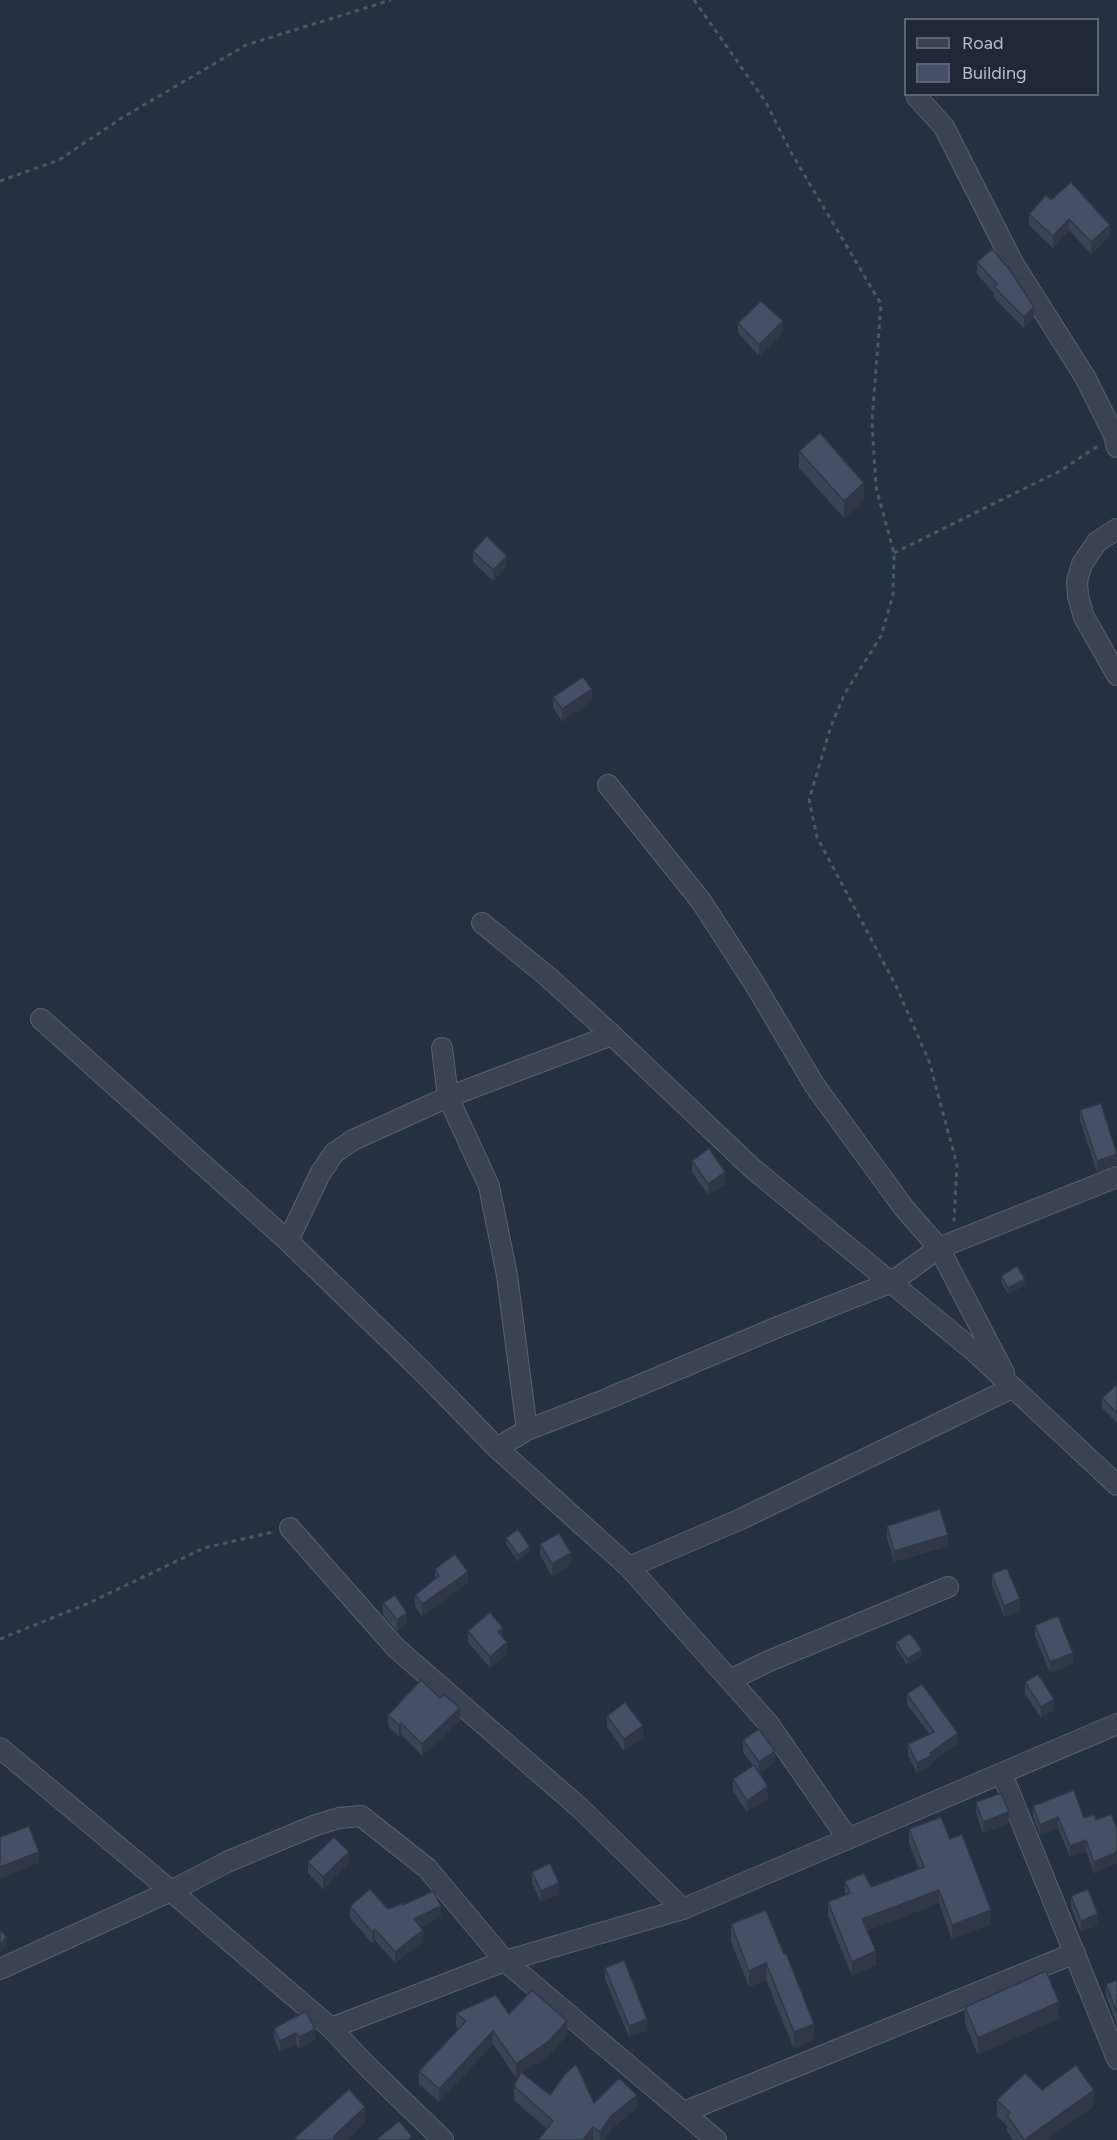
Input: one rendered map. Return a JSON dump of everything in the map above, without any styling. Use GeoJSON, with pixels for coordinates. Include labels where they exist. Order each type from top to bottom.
{"type":"FeatureCollection","features":[{"type":"Feature","properties":{"kind":"street"},"geometry":{"type":"LineString","coordinates":[[917,97],[944,127],[1012,263],[1085,377],[1116,441]]}},
{"type":"Feature","properties":{"kind":"street"},"geometry":{"type":"LineString","coordinates":[[1117,529],[1096,542],[1082,564],[1077,581],[1078,596],[1084,617],[1117,675]]}},
{"type":"Feature","properties":{"kind":"street"},"geometry":{"type":"LineString","coordinates":[[608,785],[701,901],[754,983],[815,1086],[904,1208],[946,1245],[1012,1388]]}},
{"type":"Feature","properties":{"kind":"street"},"geometry":{"type":"LineString","coordinates":[[483,923],[547,976],[612,1035],[752,1168],[974,1351],[1117,1485]]}},
{"type":"Feature","properties":{"kind":"street"},"geometry":{"type":"LineString","coordinates":[[41,1019],[288,1241],[422,1371],[497,1448],[629,1567],[768,1723],[848,1839]]}},
{"type":"Feature","properties":{"kind":"street"},"geometry":{"type":"LineString","coordinates":[[288,1241],[320,1174],[334,1153],[353,1140],[448,1097],[612,1035]]}},
{"type":"Feature","properties":{"kind":"street"},"geometry":{"type":"LineString","coordinates":[[442,1048],[448,1097],[489,1186],[507,1275],[527,1431]]}},
{"type":"Feature","properties":{"kind":"street"},"geometry":{"type":"LineString","coordinates":[[497,1448],[527,1431],[892,1282],[946,1245],[1117,1177]]}},
{"type":"Feature","properties":{"kind":"street"},"geometry":{"type":"LineString","coordinates":[[629,1567],[741,1519],[1012,1388]]}},
{"type":"Feature","properties":{"kind":"street"},"geometry":{"type":"LineString","coordinates":[[290,1528],[396,1648],[580,1808],[683,1909]]}},
{"type":"Feature","properties":{"kind":"street"},"geometry":{"type":"LineString","coordinates":[[730,1680],[769,1660],[948,1587]]}},
{"type":"Feature","properties":{"kind":"street"},"geometry":{"type":"LineString","coordinates":[[330,2028],[505,1961],[683,1909],[1117,1724]]}},
{"type":"Feature","properties":{"kind":"street"},"geometry":{"type":"LineString","coordinates":[[0,1748],[330,2028],[443,2140]]}},
{"type":"Feature","properties":{"kind":"street"},"geometry":{"type":"LineString","coordinates":[[1002,1774],[1117,2059]]}},
{"type":"Feature","properties":{"kind":"street"},"geometry":{"type":"LineString","coordinates":[[0,1969],[171,1891],[229,1861],[316,1825],[339,1818],[361,1816],[427,1868],[505,1961],[716,2140]]}},
{"type":"Feature","properties":{"kind":"street"},"geometry":{"type":"LineString","coordinates":[[684,2112],[1075,1953]]}},
{"type":"Feature","properties":{"kind":"path"},"geometry":{"type":"LineString","coordinates":[[0,181],[59,160],[120,119],[246,45],[391,0]]}},
{"type":"Feature","properties":{"kind":"path"},"geometry":{"type":"LineString","coordinates":[[694,0],[765,101],[792,154],[881,304],[872,422],[876,487],[894,553],[893,595],[881,636],[845,693],[831,726],[809,800],[817,837],[896,986],[929,1060],[957,1166],[946,1245]]}},
{"type":"Feature","properties":{"kind":"path"},"geometry":{"type":"LineString","coordinates":[[894,553],[1116,441]]}},
{"type":"Feature","properties":{"kind":"path"},"geometry":{"type":"LineString","coordinates":[[0,1639],[88,1603],[204,1548],[290,1528]]}},
{"type":"Feature","properties":{"kind":"building"},"geometry":{"type":"Polygon","coordinates":[[[1071,182],[1110,225],[1091,242],[1069,219],[1053,236],[1029,214],[1046,195],[1051,200],[1071,182]]]}},
{"type":"Feature","properties":{"kind":"building"},"geometry":{"type":"Polygon","coordinates":[[[992,249],[1010,270],[1034,307],[1024,317],[994,287],[997,284],[977,262],[992,249]]]}},
{"type":"Feature","properties":{"kind":"building"},"geometry":{"type":"Polygon","coordinates":[[[761,301],[783,321],[759,345],[738,323],[761,301]]]}},
{"type":"Feature","properties":{"kind":"building"},"geometry":{"type":"Polygon","coordinates":[[[820,433],[864,483],[844,501],[799,451],[820,433]]]}},
{"type":"Feature","properties":{"kind":"building"},"geometry":{"type":"Polygon","coordinates":[[[487,536],[507,556],[493,570],[473,551],[487,536]]]}},
{"type":"Feature","properties":{"kind":"building"},"geometry":{"type":"Polygon","coordinates":[[[583,677],[592,689],[562,709],[553,697],[583,677]]]}},
{"type":"Feature","properties":{"kind":"building"},"geometry":{"type":"Polygon","coordinates":[[[1101,1103],[1117,1154],[1097,1161],[1080,1110],[1101,1103]]]}},
{"type":"Feature","properties":{"kind":"building"},"geometry":{"type":"Polygon","coordinates":[[[709,1148],[725,1172],[708,1184],[692,1161],[709,1148]]]}},
{"type":"Feature","properties":{"kind":"building"},"geometry":{"type":"Polygon","coordinates":[[[1017,1266],[1025,1279],[1008,1288],[1001,1276],[1017,1266]]]}},
{"type":"Feature","properties":{"kind":"building"},"geometry":{"type":"Polygon","coordinates":[[[1117,1384],[1117,1413],[1102,1398],[1117,1384]]]}},
{"type":"Feature","properties":{"kind":"building"},"geometry":{"type":"Polygon","coordinates":[[[940,1509],[948,1535],[894,1551],[887,1526],[940,1509]]]}},
{"type":"Feature","properties":{"kind":"building"},"geometry":{"type":"Polygon","coordinates":[[[518,1529],[530,1547],[518,1555],[506,1538],[518,1529]]]}},
{"type":"Feature","properties":{"kind":"building"},"geometry":{"type":"Polygon","coordinates":[[[559,1533],[571,1553],[552,1564],[540,1544],[559,1533]]]}},
{"type":"Feature","properties":{"kind":"building"},"geometry":{"type":"Polygon","coordinates":[[[455,1554],[468,1572],[422,1604],[415,1595],[439,1576],[435,1569],[455,1554]]]}},
{"type":"Feature","properties":{"kind":"building"},"geometry":{"type":"Polygon","coordinates":[[[1007,1568],[1020,1599],[1004,1606],[992,1574],[1007,1568]]]}},
{"type":"Feature","properties":{"kind":"building"},"geometry":{"type":"Polygon","coordinates":[[[395,1595],[407,1613],[397,1620],[383,1603],[395,1595]]]}},
{"type":"Feature","properties":{"kind":"building"},"geometry":{"type":"Polygon","coordinates":[[[490,1612],[503,1628],[498,1632],[507,1642],[490,1657],[468,1631],[490,1612]]]}},
{"type":"Feature","properties":{"kind":"building"},"geometry":{"type":"Polygon","coordinates":[[[1058,1616],[1073,1653],[1050,1662],[1035,1625],[1058,1616]]]}},
{"type":"Feature","properties":{"kind":"building"},"geometry":{"type":"Polygon","coordinates":[[[910,1633],[922,1650],[907,1659],[896,1642],[910,1633]]]}},
{"type":"Feature","properties":{"kind":"building"},"geometry":{"type":"Polygon","coordinates":[[[1038,1674],[1054,1699],[1041,1707],[1025,1682],[1038,1674]]]}},
{"type":"Feature","properties":{"kind":"building"},"geometry":{"type":"Polygon","coordinates":[[[421,1680],[440,1698],[444,1694],[460,1708],[422,1744],[401,1723],[399,1725],[388,1715],[421,1680]]]}},
{"type":"Feature","properties":{"kind":"building"},"geometry":{"type":"Polygon","coordinates":[[[922,1684],[958,1733],[930,1753],[931,1756],[917,1763],[908,1744],[934,1732],[907,1694],[922,1684]]]}},
{"type":"Feature","properties":{"kind":"building"},"geometry":{"type":"Polygon","coordinates":[[[625,1702],[643,1726],[624,1739],[607,1716],[625,1702]]]}},
{"type":"Feature","properties":{"kind":"building"},"geometry":{"type":"Polygon","coordinates":[[[759,1729],[775,1751],[759,1762],[743,1740],[759,1729]]]}},
{"type":"Feature","properties":{"kind":"building"},"geometry":{"type":"Polygon","coordinates":[[[754,1765],[768,1786],[747,1801],[733,1779],[754,1765]]]}},
{"type":"Feature","properties":{"kind":"building"},"geometry":{"type":"Polygon","coordinates":[[[1074,1790],[1084,1818],[1094,1814],[1096,1820],[1111,1814],[1117,1828],[1117,1852],[1094,1862],[1086,1840],[1070,1846],[1058,1817],[1040,1825],[1033,1806],[1074,1790]]]}},
{"type":"Feature","properties":{"kind":"building"},"geometry":{"type":"Polygon","coordinates":[[[1001,1793],[1009,1812],[983,1822],[976,1802],[1001,1793]]]}},
{"type":"Feature","properties":{"kind":"building"},"geometry":{"type":"Polygon","coordinates":[[[941,1817],[950,1839],[962,1834],[991,1910],[952,1925],[939,1890],[862,1919],[876,1951],[852,1962],[828,1902],[850,1893],[845,1881],[864,1873],[871,1887],[924,1867],[909,1829],[941,1817]]]}},
{"type":"Feature","properties":{"kind":"building"},"geometry":{"type":"Polygon","coordinates":[[[29,1826],[39,1852],[0,1867],[0,1837],[29,1826]]]}},
{"type":"Feature","properties":{"kind":"building"},"geometry":{"type":"Polygon","coordinates":[[[334,1837],[349,1852],[323,1877],[308,1862],[334,1837]]]}},
{"type":"Feature","properties":{"kind":"building"},"geometry":{"type":"Polygon","coordinates":[[[550,1863],[559,1883],[541,1891],[532,1872],[550,1863]]]}},
{"type":"Feature","properties":{"kind":"building"},"geometry":{"type":"Polygon","coordinates":[[[370,1889],[388,1909],[403,1903],[403,1905],[433,1891],[441,1906],[414,1919],[423,1930],[395,1952],[375,1929],[372,1932],[350,1906],[370,1889]]]}},
{"type":"Feature","properties":{"kind":"building"},"geometry":{"type":"Polygon","coordinates":[[[1088,1889],[1098,1914],[1081,1921],[1071,1896],[1088,1889]]]}},
{"type":"Feature","properties":{"kind":"building"},"geometry":{"type":"Polygon","coordinates":[[[766,1910],[814,2024],[794,2032],[766,1963],[749,1971],[731,1924],[766,1910]]]}},
{"type":"Feature","properties":{"kind":"building"},"geometry":{"type":"Polygon","coordinates":[[[0,1930],[7,1937],[0,1944],[0,1930]]]}},
{"type":"Feature","properties":{"kind":"building"},"geometry":{"type":"Polygon","coordinates":[[[624,1960],[647,2019],[629,2026],[605,1968],[624,1960]]]}},
{"type":"Feature","properties":{"kind":"building"},"geometry":{"type":"Polygon","coordinates":[[[1046,1971],[1059,2002],[978,2038],[965,2007],[1046,1971]]]}},
{"type":"Feature","properties":{"kind":"building"},"geometry":{"type":"Polygon","coordinates":[[[1117,1980],[1117,2013],[1106,1984],[1117,1980]]]}},
{"type":"Feature","properties":{"kind":"building"},"geometry":{"type":"Polygon","coordinates":[[[532,1990],[567,2021],[549,2041],[516,2064],[493,2031],[439,2089],[419,2071],[466,2021],[456,2013],[496,1995],[509,2014],[532,1990]]]}},
{"type":"Feature","properties":{"kind":"building"},"geometry":{"type":"Polygon","coordinates":[[[306,2011],[315,2029],[299,2037],[296,2033],[280,2041],[274,2028],[306,2011]]]}},
{"type":"Feature","properties":{"kind":"building"},"geometry":{"type":"Polygon","coordinates":[[[576,2064],[594,2103],[619,2078],[637,2095],[611,2116],[600,2132],[593,2127],[583,2140],[538,2140],[553,2121],[514,2086],[521,2072],[550,2095],[564,2075],[576,2064]]]}},
{"type":"Feature","properties":{"kind":"building"},"geometry":{"type":"Polygon","coordinates":[[[1076,2065],[1094,2090],[1024,2140],[1007,2115],[1010,2113],[997,2100],[1025,2073],[1042,2090],[1076,2065]]]}},
{"type":"Feature","properties":{"kind":"building"},"geometry":{"type":"Polygon","coordinates":[[[349,2089],[365,2107],[333,2137],[336,2140],[297,2140],[295,2138],[349,2089]]]}},
{"type":"Feature","properties":{"kind":"building"},"geometry":{"type":"Polygon","coordinates":[[[399,2121],[412,2136],[408,2140],[376,2140],[399,2121]]]}}]}
